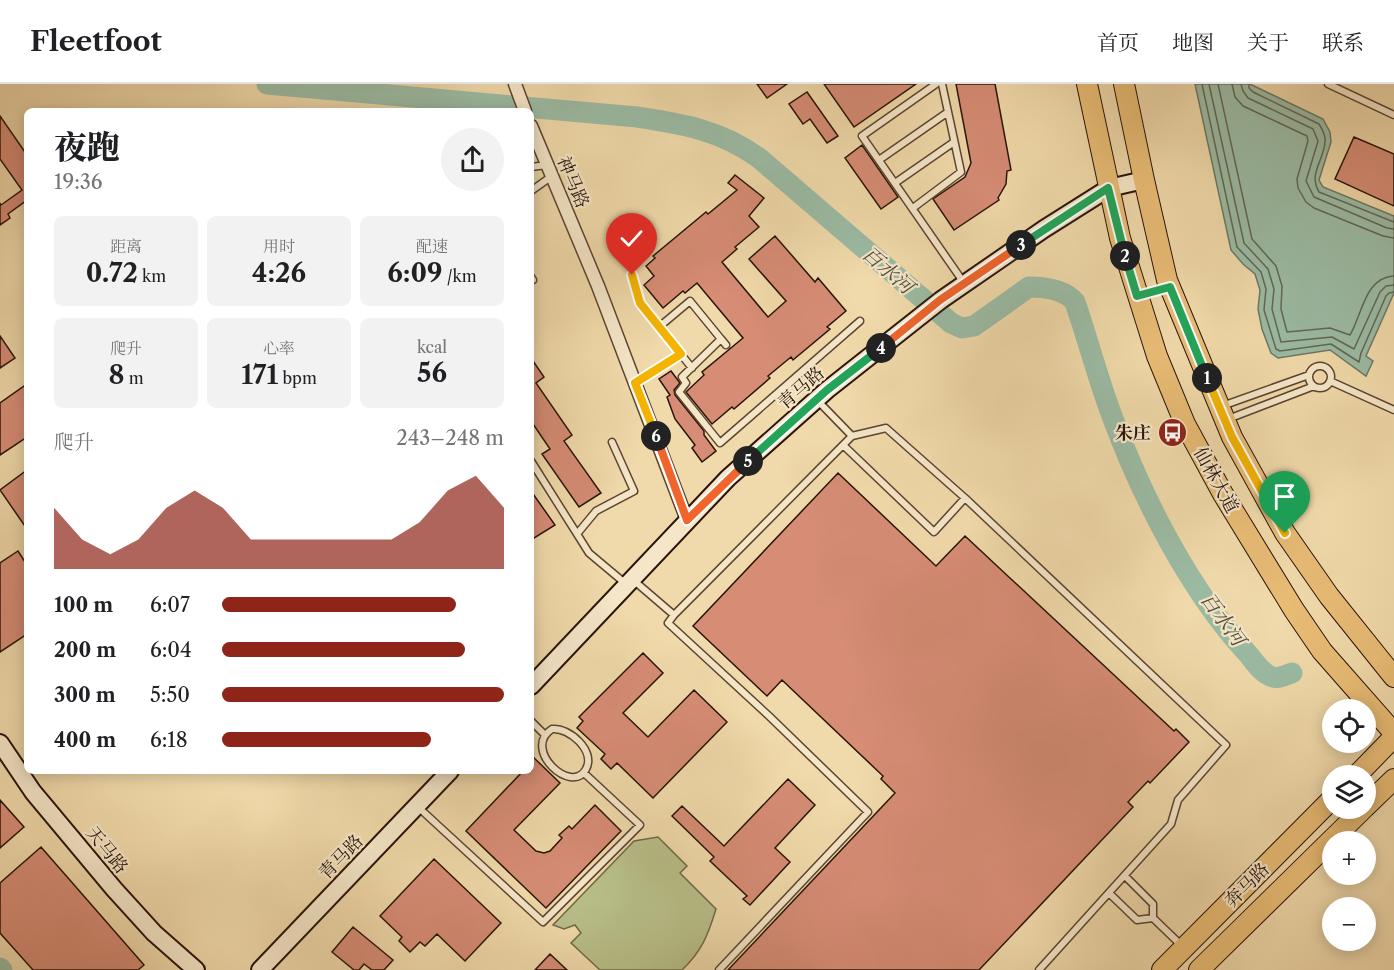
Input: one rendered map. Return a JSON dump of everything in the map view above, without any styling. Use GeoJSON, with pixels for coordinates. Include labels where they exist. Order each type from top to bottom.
{"type":"FeatureCollection","features":[{"type":"Feature","properties":{"kind":"main road","name":"仙林大道"},"geometry":{"type":"LineString","coordinates":[[1087,84],[1108,188],[1137,296],[1157,356],[1185,424],[1245,533],[1287,601],[1322,651],[1394,735]]}},
{"type":"Feature","properties":{"kind":"main road","name":"仙林大道"},"geometry":{"type":"LineString","coordinates":[[1124,84],[1170,287],[1222,414],[1261,492],[1285,533],[1329,596],[1394,677]]}},
{"type":"Feature","properties":{"kind":"main road"},"geometry":{"type":"LineString","coordinates":[[1137,296],[1170,287]]}},
{"type":"Feature","properties":{"kind":"main road"},"geometry":{"type":"LineString","coordinates":[[1366,765],[1394,735]]}},
{"type":"Feature","properties":{"kind":"main road","name":"奔马路"},"geometry":{"type":"LineString","coordinates":[[1376,796],[1394,779]]}},
{"type":"Feature","properties":{"kind":"main road","name":"奔马路"},"geometry":{"type":"LineString","coordinates":[[1162,970],[1322,809]]}},
{"type":"Feature","properties":{"kind":"main road","name":"奔马路"},"geometry":{"type":"LineString","coordinates":[[1199,970],[1353,819]]}},
{"type":"Feature","properties":{"kind":"street"},"geometry":{"type":"LineString","coordinates":[[517,88],[524,108]]}},
{"type":"Feature","properties":{"kind":"street","name":"神马路"},"geometry":{"type":"LineString","coordinates":[[534,133],[635,383],[687,520]]}},
{"type":"Feature","properties":{"kind":"street","name":"青马路"},"geometry":{"type":"LineString","coordinates":[[534,683],[728,478],[816,400],[940,300],[1044,229],[1108,188],[1144,180]]}},
{"type":"Feature","properties":{"kind":"street","name":"天马路"},"geometry":{"type":"LineString","coordinates":[[0,743],[33,792],[114,890],[154,933],[196,970]]}},
{"type":"Feature","properties":{"kind":"street","name":"青马路"},"geometry":{"type":"LineString","coordinates":[[260,970],[447,774]]}},
{"type":"Feature","properties":{"kind":"lane"},"geometry":{"type":"LineString","coordinates":[[936,84],[862,136],[965,284]]}},
{"type":"Feature","properties":{"kind":"lane"},"geometry":{"type":"LineString","coordinates":[[913,208],[960,172],[942,84]]}},
{"type":"Feature","properties":{"kind":"lane"},"geometry":{"type":"LineString","coordinates":[[1328,84],[1394,115]]}},
{"type":"Feature","properties":{"kind":"lane"},"geometry":{"type":"LineString","coordinates":[[879,160],[948,112]]}},
{"type":"Feature","properties":{"kind":"lane"},"geometry":{"type":"LineString","coordinates":[[896,183],[954,142]]}},
{"type":"Feature","properties":{"kind":"lane"},"geometry":{"type":"LineString","coordinates":[[534,168],[549,170]]}},
{"type":"Feature","properties":{"kind":"lane"},"geometry":{"type":"LineString","coordinates":[[534,188],[549,170]]}},
{"type":"Feature","properties":{"kind":"lane"},"geometry":{"type":"LineString","coordinates":[[632,275],[640,303],[692,368]]}},
{"type":"Feature","properties":{"kind":"lane"},"geometry":{"type":"LineString","coordinates":[[659,327],[690,301],[726,345]]}},
{"type":"Feature","properties":{"kind":"lane"},"geometry":{"type":"LineString","coordinates":[[721,339],[682,377],[686,383],[679,392],[720,443],[860,321]]}},
{"type":"Feature","properties":{"kind":"lane"},"geometry":{"type":"LineString","coordinates":[[635,383],[681,354]]}},
{"type":"Feature","properties":{"kind":"lane"},"geometry":{"type":"LineString","coordinates":[[1222,414],[1314,386],[1326,387],[1330,381],[1329,372],[1322,367],[1314,368],[1310,375],[1309,379],[1314,386]]}},
{"type":"Feature","properties":{"kind":"lane"},"geometry":{"type":"LineString","coordinates":[[1222,414],[1310,375]]}},
{"type":"Feature","properties":{"kind":"lane"},"geometry":{"type":"LineString","coordinates":[[1330,381],[1394,410]]}},
{"type":"Feature","properties":{"kind":"lane"},"geometry":{"type":"LineString","coordinates":[[816,400],[852,436]]}},
{"type":"Feature","properties":{"kind":"lane"},"geometry":{"type":"LineString","coordinates":[[719,970],[868,812],[668,623],[852,436],[886,428],[965,498],[1226,746],[1178,800],[1171,824],[1039,970]]}},
{"type":"Feature","properties":{"kind":"lane"},"geometry":{"type":"LineString","coordinates":[[577,534],[596,511],[634,491],[612,442]]}},
{"type":"Feature","properties":{"kind":"lane"},"geometry":{"type":"LineString","coordinates":[[843,445],[934,532],[965,498]]}},
{"type":"Feature","properties":{"kind":"lane"},"geometry":{"type":"LineString","coordinates":[[534,466],[589,553],[674,615]]}},
{"type":"Feature","properties":{"kind":"lane"},"geometry":{"type":"LineString","coordinates":[[534,724],[544,734]]}},
{"type":"Feature","properties":{"kind":"lane"},"geometry":{"type":"LineString","coordinates":[[552,729],[558,729],[569,733],[581,744],[588,755],[589,764],[584,773],[573,778],[564,776],[552,768],[541,744],[544,734],[552,729]]}},
{"type":"Feature","properties":{"kind":"lane"},"geometry":{"type":"LineString","coordinates":[[417,806],[543,922],[640,825],[584,773]]}},
{"type":"Feature","properties":{"kind":"lane"},"geometry":{"type":"LineString","coordinates":[[1125,876],[1153,904],[1154,918],[1184,948]]}},
{"type":"Feature","properties":{"kind":"lane"},"geometry":{"type":"LineString","coordinates":[[1109,893],[1137,920],[1154,918]]}},
{"type":"Feature","properties":{"kind":"shaded area"},"geometry":{"type":"Polygon","coordinates":[[[658,837],[687,866],[680,873],[716,909],[707,935],[695,956],[682,970],[600,970],[571,943],[581,933],[575,925],[564,929],[553,925],[634,841],[658,837]]]}},
{"type":"Feature","properties":{"kind":"water"},"geometry":{"type":"Polygon","coordinates":[[[1195,84],[1250,84],[1323,119],[1330,132],[1331,142],[1319,180],[1323,187],[1394,216],[1394,293],[1366,356],[1373,361],[1366,376],[1330,350],[1278,358],[1271,353],[1262,329],[1258,309],[1260,290],[1255,274],[1231,250],[1195,84]]]}},
{"type":"Feature","properties":{"kind":"building"},"geometry":{"type":"Polygon","coordinates":[[[757,84],[787,84],[767,98],[757,84]]]}},
{"type":"Feature","properties":{"kind":"building"},"geometry":{"type":"Polygon","coordinates":[[[824,84],[916,84],[854,127],[824,84]]]}},
{"type":"Feature","properties":{"kind":"building"},"geometry":{"type":"Polygon","coordinates":[[[956,84],[995,84],[1011,170],[1007,171],[1006,184],[999,200],[954,230],[933,199],[965,177],[971,163],[956,84]]]}},
{"type":"Feature","properties":{"kind":"building"},"geometry":{"type":"Polygon","coordinates":[[[807,92],[838,136],[827,143],[810,119],[803,124],[789,104],[807,92]]]}},
{"type":"Feature","properties":{"kind":"building"},"geometry":{"type":"Polygon","coordinates":[[[0,116],[24,151],[24,202],[8,214],[10,218],[0,225],[0,203],[1,205],[22,190],[0,159],[0,116]]]}},
{"type":"Feature","properties":{"kind":"building"},"geometry":{"type":"Polygon","coordinates":[[[1354,137],[1394,154],[1394,206],[1335,179],[1354,137]]]}},
{"type":"Feature","properties":{"kind":"building"},"geometry":{"type":"Polygon","coordinates":[[[862,145],[898,197],[881,209],[845,158],[862,145]]]}},
{"type":"Feature","properties":{"kind":"building"},"geometry":{"type":"Polygon","coordinates":[[[735,175],[764,198],[749,216],[759,227],[735,247],[737,249],[722,262],[768,317],[786,301],[749,259],[775,236],[815,282],[818,278],[846,311],[827,327],[830,329],[793,360],[791,357],[734,409],[732,407],[712,424],[686,392],[704,375],[702,372],[743,338],[697,283],[685,293],[683,291],[663,308],[644,285],[654,276],[646,266],[655,258],[653,256],[706,212],[708,214],[737,190],[728,183],[735,175]]]}},
{"type":"Feature","properties":{"kind":"building"},"geometry":{"type":"Polygon","coordinates":[[[0,336],[15,358],[0,368],[0,336]]]}},
{"type":"Feature","properties":{"kind":"building"},"geometry":{"type":"Polygon","coordinates":[[[534,362],[544,377],[536,383],[572,435],[564,441],[601,493],[579,507],[542,454],[550,449],[534,425],[534,362]]]}},
{"type":"Feature","properties":{"kind":"building"},"geometry":{"type":"Polygon","coordinates":[[[671,371],[680,383],[674,390],[675,395],[704,431],[704,435],[716,451],[702,462],[692,448],[695,445],[675,419],[667,397],[670,395],[659,379],[671,371]]]}},
{"type":"Feature","properties":{"kind":"building"},"geometry":{"type":"Polygon","coordinates":[[[24,386],[24,439],[0,455],[0,403],[24,386]]]}},
{"type":"Feature","properties":{"kind":"building"},"geometry":{"type":"Polygon","coordinates":[[[24,472],[24,525],[0,490],[24,472]]]}},
{"type":"Feature","properties":{"kind":"building"},"geometry":{"type":"Polygon","coordinates":[[[838,473],[936,566],[965,536],[1174,731],[1176,729],[1189,742],[1150,783],[1148,781],[1128,802],[1133,807],[979,970],[728,970],[895,793],[881,779],[883,776],[782,680],[767,696],[693,626],[838,473]]]}},
{"type":"Feature","properties":{"kind":"building"},"geometry":{"type":"Polygon","coordinates":[[[534,495],[555,525],[534,538],[534,495]]]}},
{"type":"Feature","properties":{"kind":"building"},"geometry":{"type":"Polygon","coordinates":[[[18,551],[24,560],[24,636],[0,652],[0,563],[18,551]]]}},
{"type":"Feature","properties":{"kind":"building"},"geometry":{"type":"Polygon","coordinates":[[[643,653],[663,673],[623,713],[648,737],[694,690],[727,722],[653,798],[617,763],[611,769],[601,759],[605,754],[577,728],[583,721],[579,717],[643,653]]]}},
{"type":"Feature","properties":{"kind":"building"},"geometry":{"type":"Polygon","coordinates":[[[534,758],[560,783],[514,830],[536,851],[544,853],[550,851],[562,838],[559,835],[569,826],[572,829],[595,805],[621,831],[546,908],[466,831],[520,774],[534,774],[534,758]]]}},
{"type":"Feature","properties":{"kind":"building"},"geometry":{"type":"Polygon","coordinates":[[[788,779],[815,805],[775,848],[790,862],[750,905],[743,899],[747,896],[710,861],[714,857],[672,816],[682,806],[724,846],[788,779]]]}},
{"type":"Feature","properties":{"kind":"building"},"geometry":{"type":"Polygon","coordinates":[[[0,800],[24,827],[0,848],[0,800]]]}},
{"type":"Feature","properties":{"kind":"building"},"geometry":{"type":"Polygon","coordinates":[[[41,847],[144,965],[138,970],[33,970],[0,933],[0,883],[41,847]]]}},
{"type":"Feature","properties":{"kind":"building"},"geometry":{"type":"Polygon","coordinates":[[[434,859],[501,923],[465,961],[437,934],[425,946],[420,942],[410,952],[399,941],[402,937],[380,916],[434,859]]]}},
{"type":"Feature","properties":{"kind":"building"},"geometry":{"type":"Polygon","coordinates":[[[353,927],[393,960],[384,970],[372,970],[364,964],[359,970],[354,970],[332,952],[353,927]]]}},
{"type":"Feature","properties":{"kind":"building"},"geometry":{"type":"Polygon","coordinates":[[[550,954],[567,970],[535,970],[550,954]]]}},
{"type":"Feature","properties":{"kind":"waterway","name":"百水河"},"geometry":{"type":"LineString","coordinates":[[267,84],[637,117],[701,130],[730,141],[759,158],[951,323],[962,328],[974,326],[1029,287],[1048,289],[1066,295],[1075,302],[1124,447],[1153,510],[1187,572],[1226,629],[1261,669],[1275,678],[1292,673]]}},
{"type":"Feature","properties":{"kind":"place","name":"朱庄"},"geometry":{"type":"Point","coordinates":[1172,433]}},
{"type":"Feature","properties":{"kind":"route"},"geometry":{"type":"LineString","coordinates":[[632,275],[640,303],[681,354],[635,383],[687,520],[728,478],[827,390],[940,300],[1108,188],[1137,296],[1170,287],[1232,437],[1285,533]]}}]}
